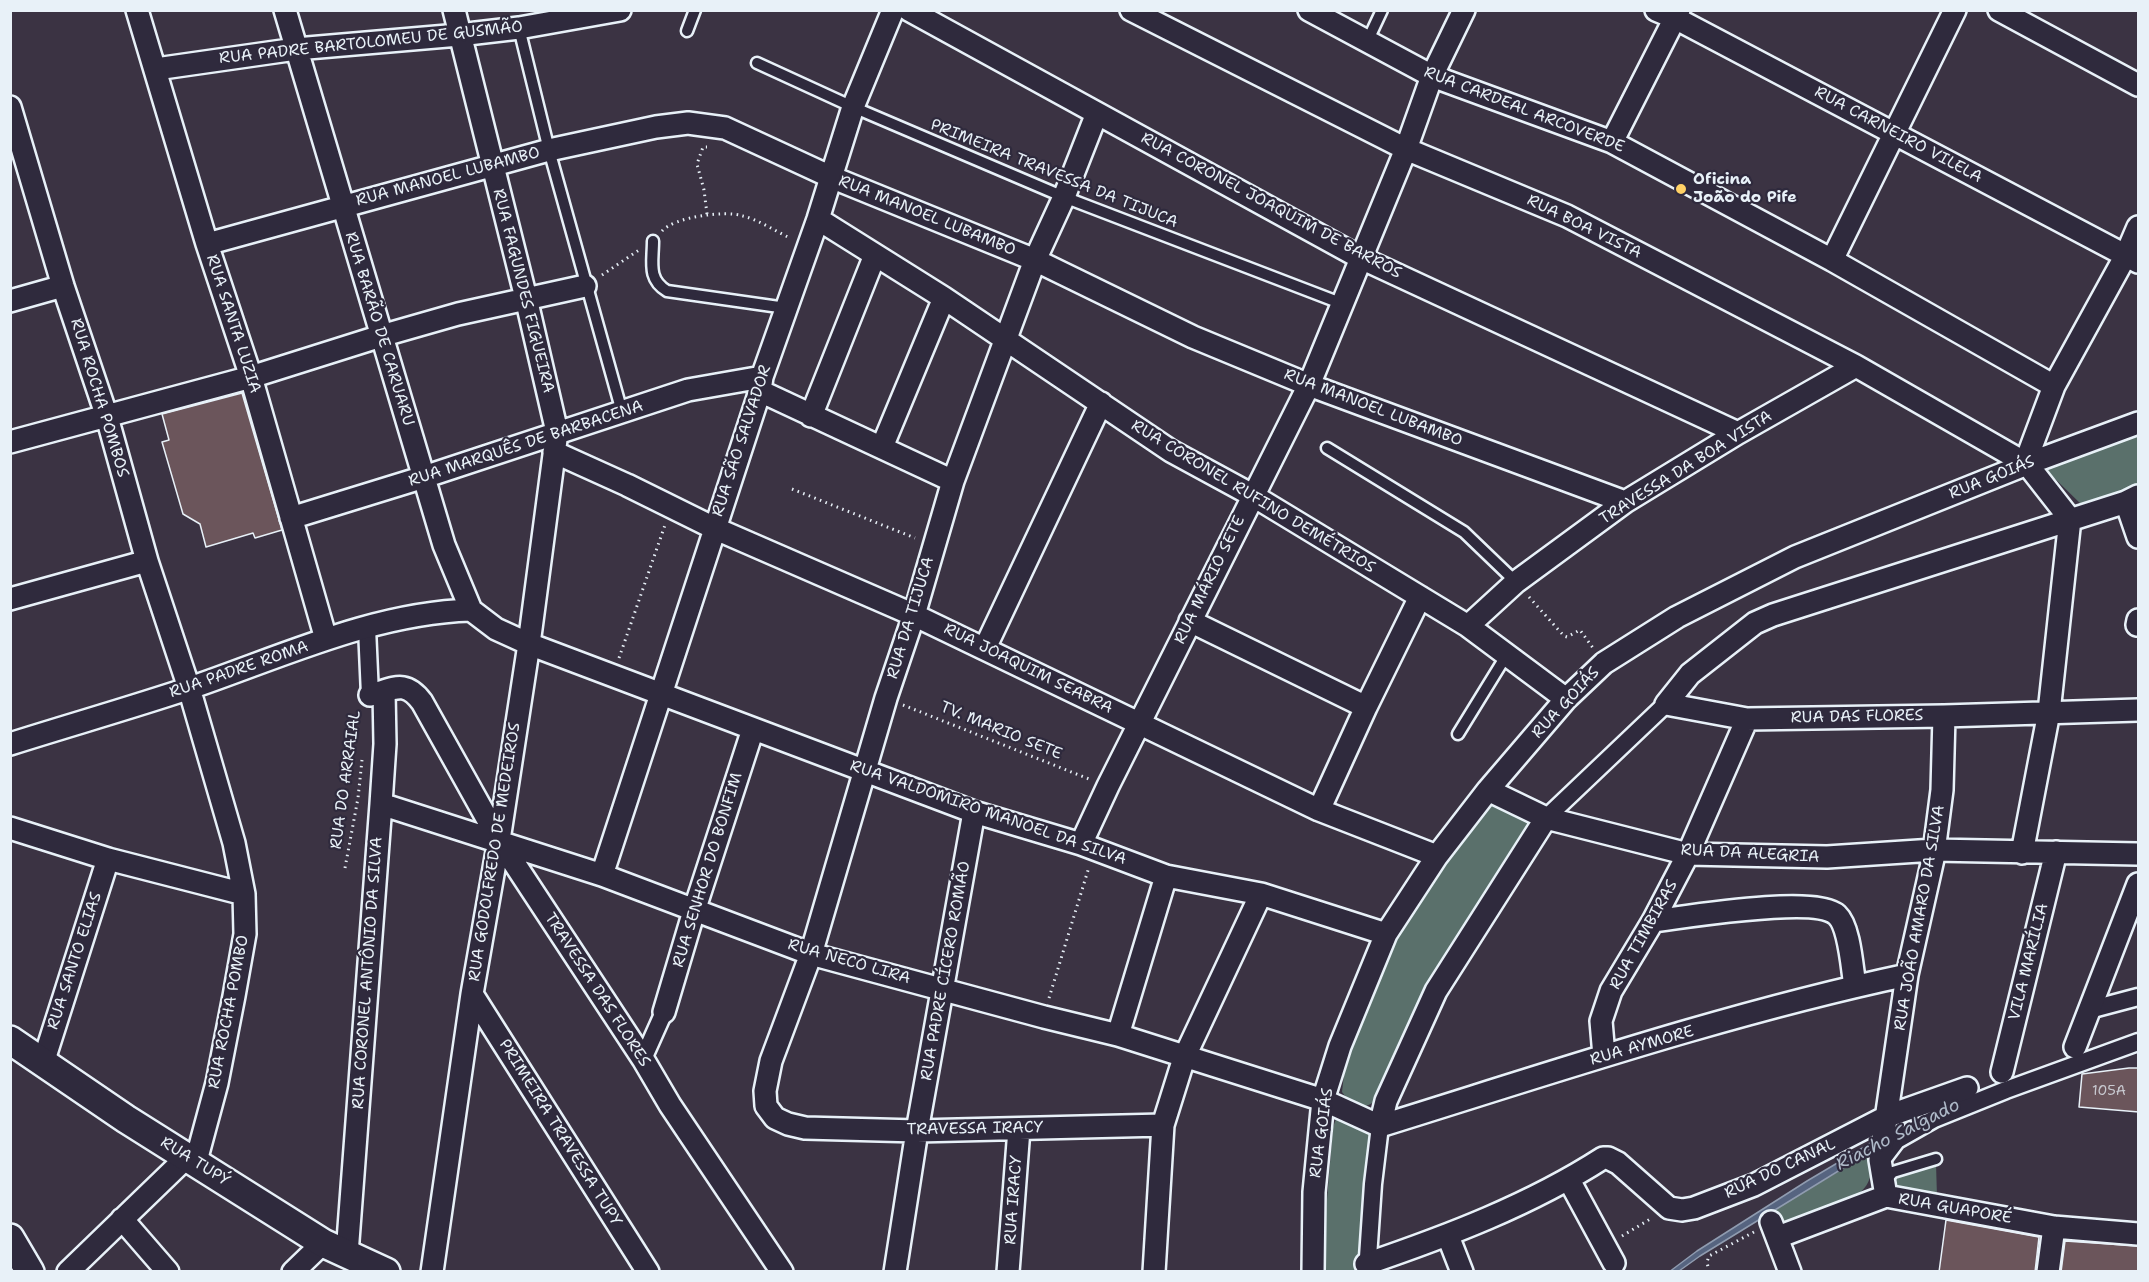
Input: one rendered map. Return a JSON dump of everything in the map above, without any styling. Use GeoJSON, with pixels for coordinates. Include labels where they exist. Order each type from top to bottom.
{"type":"FeatureCollection","features":[{"type":"Feature","properties":{"kind":"street","name":"RUA SANTA LUZIA"},"geometry":{"type":"LineString","coordinates":[[137,10],[207,243],[251,377],[326,639]]}},
{"type":"Feature","properties":{"kind":"street","name":"RUA BARÃO DE CARUARU"},"geometry":{"type":"LineString","coordinates":[[285,10],[444,545],[471,610]]}},
{"type":"Feature","properties":{"kind":"street","name":"RUA FAGUNDES FIGUEIRA"},"geometry":{"type":"LineString","coordinates":[[454,10],[526,298],[556,442]]}},
{"type":"Feature","properties":{"kind":"street","name":"RUA PADRE BARTOLOMEU DE GUSMÃO"},"geometry":{"type":"LineString","coordinates":[[156,69],[296,49],[519,28],[621,10]]}},
{"type":"Feature","properties":{"kind":"street","name":"RUA SÃO SALVADOR"},"geometry":{"type":"LineString","coordinates":[[602,875],[853,107],[893,10]]}},
{"type":"Feature","properties":{"kind":"street","name":"RUA CORONEL JOAQUIM DE BARROS"},"geometry":{"type":"LineString","coordinates":[[909,10],[1361,258],[1738,434]]}},
{"type":"Feature","properties":{"kind":"street","name":"RUA MÁRIO SETE"},"geometry":{"type":"LineString","coordinates":[[1088,846],[1108,786],[1309,385],[1406,149],[1432,76],[1464,10]]}},
{"type":"Feature","properties":{"kind":"street"},"geometry":{"type":"LineString","coordinates":[[1832,260],[1955,10]]}},
{"type":"Feature","properties":{"kind":"street"},"geometry":{"type":"LineString","coordinates":[[1999,10],[2139,86]]}},
{"type":"Feature","properties":{"kind":"street","name":"RUA BOA VISTA"},"geometry":{"type":"LineString","coordinates":[[1138,12],[1406,149],[1567,216],[1856,366],[2026,464]]}},
{"type":"Feature","properties":{"kind":"street","name":"RUA CARDEAL ARCOVERDE"},"geometry":{"type":"LineString","coordinates":[[1318,13],[1432,76],[1612,142],[1832,260],[2054,386]]}},
{"type":"Feature","properties":{"kind":"street"},"geometry":{"type":"LineString","coordinates":[[1612,142],[1670,13]]}},
{"type":"Feature","properties":{"kind":"street","name":"RUA CARNEIRO VILELA"},"geometry":{"type":"LineString","coordinates":[[1670,13],[2132,259]]}},
{"type":"Feature","properties":{"kind":"street","name":"RUA ROCHA POMBOS"},"geometry":{"type":"LineString","coordinates":[[10,107],[18,165],[63,286],[107,417],[147,561],[189,688]]}},
{"type":"Feature","properties":{"kind":"street","name":"RUA DA TIJUCA"},"geometry":{"type":"LineString","coordinates":[[788,1124],[775,1118],[766,1106],[765,1091],[771,1061],[811,954],[953,481],[1035,260],[1064,197],[1097,112]]}},
{"type":"Feature","properties":{"kind":"street","name":"RUA MANOEL LUBAMBO"},"geometry":{"type":"LineString","coordinates":[[207,243],[549,150],[677,124],[688,123],[725,128],[831,177],[1035,260],[1193,337],[1309,385],[1625,502]]}},
{"type":"Feature","properties":{"kind":"street","name":"RUA CORONEL RUFINO DEMÉTRIOS"},"geometry":{"type":"LineString","coordinates":[[818,219],[944,297],[1172,452],[1252,495],[1468,626],[1566,699]]}},
{"type":"Feature","properties":{"kind":"street"},"geometry":{"type":"LineString","coordinates":[[2022,853],[2049,712],[2070,519],[2026,464],[2054,386],[2132,259],[2139,227]]}},
{"type":"Feature","properties":{"kind":"street"},"geometry":{"type":"LineString","coordinates":[[811,416],[875,255]]}},
{"type":"Feature","properties":{"kind":"street"},"geometry":{"type":"LineString","coordinates":[[10,301],[63,286]]}},
{"type":"Feature","properties":{"kind":"street"},"geometry":{"type":"LineString","coordinates":[[10,442],[251,377],[381,336],[526,298],[585,286]]}},
{"type":"Feature","properties":{"kind":"street"},"geometry":{"type":"LineString","coordinates":[[882,447],[944,297]]}},
{"type":"Feature","properties":{"kind":"street","name":"TRAVESSA DA BOA VISTA"},"geometry":{"type":"LineString","coordinates":[[1468,626],[1516,582],[1625,502],[1856,366]]}},
{"type":"Feature","properties":{"kind":"street"},"geometry":{"type":"LineString","coordinates":[[761,384],[811,416],[953,481]]}},
{"type":"Feature","properties":{"kind":"street","name":"RUA MARQUÊS DE BARBACENA"},"geometry":{"type":"LineString","coordinates":[[291,519],[424,477],[556,442],[622,412],[688,390],[761,384]]}},
{"type":"Feature","properties":{"kind":"street"},"geometry":{"type":"LineString","coordinates":[[986,648],[1101,403]]}},
{"type":"Feature","properties":{"kind":"street","name":"RUA GOIÁS"},"geometry":{"type":"LineString","coordinates":[[1313,1272],[1314,1192],[1323,1100],[1340,1046],[1386,934],[1437,856],[1488,790],[1566,699],[1604,663],[1677,617],[1795,557],[2026,464],[2139,423]]}},
{"type":"Feature","properties":{"kind":"street","name":"RUA JOAQUIM SEABRA"},"geometry":{"type":"LineString","coordinates":[[556,442],[714,528],[986,648],[1319,810],[1437,856]]}},
{"type":"Feature","properties":{"kind":"street","name":"RUA GODOLFREDO DE MEDEIROS"},"geometry":{"type":"LineString","coordinates":[[432,1272],[472,994],[499,840],[529,644],[556,442]]}},
{"type":"Feature","properties":{"kind":"street"},"geometry":{"type":"LineString","coordinates":[[1669,1208],[1618,1163],[1603,1158],[1569,1180],[1448,1236],[1367,1268],[1380,1126],[1386,1101],[1436,992],[1546,818],[1666,704],[1690,674],[1755,623],[1773,615],[2132,499],[2139,537]]}},
{"type":"Feature","properties":{"kind":"street"},"geometry":{"type":"LineString","coordinates":[[10,599],[147,561]]}},
{"type":"Feature","properties":{"kind":"street"},"geometry":{"type":"LineString","coordinates":[[1319,810],[1420,597]]}},
{"type":"Feature","properties":{"kind":"street","name":"RUA VALDOMIRO MANOEL DA SILVA"},"geometry":{"type":"LineString","coordinates":[[471,610],[496,629],[529,644],[974,812],[1088,846],[1166,876],[1261,894],[1386,934]]}},
{"type":"Feature","properties":{"kind":"street","name":"RUA PADRE ROMA"},"geometry":{"type":"LineString","coordinates":[[10,744],[189,688],[326,639],[444,611],[471,610]]}},
{"type":"Feature","properties":{"kind":"street"},"geometry":{"type":"LineString","coordinates":[[1190,621],[1366,707]]}},
{"type":"Feature","properties":{"kind":"street"},"geometry":{"type":"LineString","coordinates":[[367,628],[377,693]]}},
{"type":"Feature","properties":{"kind":"street","name":"TRAVESSA DAS FLORES"},"geometry":{"type":"LineString","coordinates":[[377,693],[399,686],[405,687],[416,694],[422,702],[499,840],[643,1059],[670,1105],[782,1272]]}},
{"type":"Feature","properties":{"kind":"street","name":"RUA ROCHA POMBO"},"geometry":{"type":"LineString","coordinates":[[189,688],[234,843],[244,894],[245,934],[217,1083],[192,1159]]}},
{"type":"Feature","properties":{"kind":"street","name":"RUA CORONEL ANTÔNIO DA SILVA"},"geometry":{"type":"LineString","coordinates":[[335,1249],[381,804],[385,744],[377,693]]}},
{"type":"Feature","properties":{"kind":"street","name":"RUA DAS FLORES"},"geometry":{"type":"LineString","coordinates":[[1666,704],[1747,719],[2139,710]]}},
{"type":"Feature","properties":{"kind":"street","name":"RUA JOÃO AMARO DA SILVA"},"geometry":{"type":"LineString","coordinates":[[1880,1160],[1907,975],[1934,850],[1942,790],[1944,716]]}},
{"type":"Feature","properties":{"kind":"street","name":"RUA TIMBIRAS"},"geometry":{"type":"LineString","coordinates":[[1604,1056],[1601,1021],[1611,991],[1653,921],[1689,854],[1747,719]]}},
{"type":"Feature","properties":{"kind":"street","name":"RUA SENHOR DO BONFIM"},"geometry":{"type":"LineString","coordinates":[[664,1012],[753,729]]}},
{"type":"Feature","properties":{"kind":"street","name":"RUA DA ALEGRIA"},"geometry":{"type":"LineString","coordinates":[[1488,790],[1546,818],[1689,854],[1827,857],[1934,850],[2139,854]]}},
{"type":"Feature","properties":{"kind":"street","name":"RUA NECO LIRA"},"geometry":{"type":"LineString","coordinates":[[381,804],[499,840],[602,875],[811,954],[1118,1035],[1184,1058],[1323,1100],[1380,1126]]}},
{"type":"Feature","properties":{"kind":"street","name":"RUA PADRE CÍCERO ROMÃO"},"geometry":{"type":"LineString","coordinates":[[895,1272],[917,1131],[974,812]]}},
{"type":"Feature","properties":{"kind":"street"},"geometry":{"type":"LineString","coordinates":[[14,835],[244,894]]}},
{"type":"Feature","properties":{"kind":"street","name":"VILA MARÍLIA"},"geometry":{"type":"LineString","coordinates":[[2002,1072],[2056,852]]}},
{"type":"Feature","properties":{"kind":"street","name":"RUA SANTO ELIAS"},"geometry":{"type":"LineString","coordinates":[[43,1063],[108,859]]}},
{"type":"Feature","properties":{"kind":"street"},"geometry":{"type":"LineString","coordinates":[[1118,1035],[1166,876]]}},
{"type":"Feature","properties":{"kind":"street"},"geometry":{"type":"LineString","coordinates":[[2075,1047],[2139,884]]}},
{"type":"Feature","properties":{"kind":"street"},"geometry":{"type":"LineString","coordinates":[[1154,1272],[1163,1125],[1184,1058],[1261,894]]}},
{"type":"Feature","properties":{"kind":"street"},"geometry":{"type":"LineString","coordinates":[[1653,921],[1788,906],[1826,909],[1836,914],[1846,931],[1856,986]]}},
{"type":"Feature","properties":{"kind":"street","name":"RUA AYMORE"},"geometry":{"type":"LineString","coordinates":[[1380,1126],[1604,1056],[1856,986],[1907,975]]}},
{"type":"Feature","properties":{"kind":"street","name":"PRIMEIRA TRAVESSA TUPY"},"geometry":{"type":"LineString","coordinates":[[472,994],[648,1272]]}},
{"type":"Feature","properties":{"kind":"street"},"geometry":{"type":"LineString","coordinates":[[2089,1010],[2139,997]]}},
{"type":"Feature","properties":{"kind":"street"},"geometry":{"type":"LineString","coordinates":[[643,1059],[664,1012]]}},
{"type":"Feature","properties":{"kind":"street","name":"RUA TUPÝ"},"geometry":{"type":"LineString","coordinates":[[10,1040],[126,1119],[335,1249],[386,1272]]}},
{"type":"Feature","properties":{"kind":"street"},"geometry":{"type":"LineString","coordinates":[[1885,1189],[1880,1160],[1897,1140],[1934,1119],[2006,1090],[2139,1042]]}},
{"type":"Feature","properties":{"kind":"street","name":"RUA DO CANAL"},"geometry":{"type":"LineString","coordinates":[[1669,1208],[1682,1210],[1694,1208],[1754,1185],[1887,1117],[1967,1088]]}},
{"type":"Feature","properties":{"kind":"street","name":"TRAVESSA IRACY"},"geometry":{"type":"LineString","coordinates":[[788,1124],[805,1128],[917,1131],[1163,1125]]}},
{"type":"Feature","properties":{"kind":"street","name":"RUA IRACY"},"geometry":{"type":"LineString","coordinates":[[1008,1272],[1019,1129]]}},
{"type":"Feature","properties":{"kind":"street"},"geometry":{"type":"LineString","coordinates":[[68,1272],[122,1219],[192,1159]]}},
{"type":"Feature","properties":{"kind":"street"},"geometry":{"type":"LineString","coordinates":[[1569,1180],[1610,1255]]}},
{"type":"Feature","properties":{"kind":"street","name":"RUA GUAPORÉ"},"geometry":{"type":"LineString","coordinates":[[1774,1229],[1885,1189],[2054,1227],[2139,1234]]}},
{"type":"Feature","properties":{"kind":"street"},"geometry":{"type":"LineString","coordinates":[[122,1219],[168,1272]]}},
{"type":"Feature","properties":{"kind":"street"},"geometry":{"type":"LineString","coordinates":[[2048,1272],[2054,1227]]}},
{"type":"Feature","properties":{"kind":"street"},"geometry":{"type":"LineString","coordinates":[[1774,1229],[1791,1272]]}},
{"type":"Feature","properties":{"kind":"street"},"geometry":{"type":"LineString","coordinates":[[1448,1236],[1461,1272]]}},
{"type":"Feature","properties":{"kind":"street"},"geometry":{"type":"LineString","coordinates":[[10,1238],[30,1272]]}},
{"type":"Feature","properties":{"kind":"street"},"geometry":{"type":"LineString","coordinates":[[294,1272],[335,1249]]}},
{"type":"Feature","properties":{"kind":"lane"},"geometry":{"type":"LineString","coordinates":[[687,31],[695,10]]}},
{"type":"Feature","properties":{"kind":"lane"},"geometry":{"type":"LineString","coordinates":[[1367,42],[1382,10]]}},
{"type":"Feature","properties":{"kind":"lane"},"geometry":{"type":"LineString","coordinates":[[519,28],[585,286],[622,412]]}},
{"type":"Feature","properties":{"kind":"lane","name":"PRIMEIRA TRAVESSA DA TIJUCA"},"geometry":{"type":"LineString","coordinates":[[757,63],[853,107],[1064,197],[1343,304]]}},
{"type":"Feature","properties":{"kind":"lane"},"geometry":{"type":"LineString","coordinates":[[653,241],[652,274],[657,285],[667,291],[786,308]]}},
{"type":"Feature","properties":{"kind":"lane"},"geometry":{"type":"LineString","coordinates":[[1327,448],[1464,532],[1516,582]]}},
{"type":"Feature","properties":{"kind":"lane"},"geometry":{"type":"LineString","coordinates":[[1458,734],[1506,656]]}},
{"type":"Feature","properties":{"kind":"lane"},"geometry":{"type":"LineString","coordinates":[[1885,1189],[1893,1172],[1936,1159]]}},
{"type":"Feature","properties":{"kind":"path"},"geometry":{"type":"LineString","coordinates":[[707,214],[697,164],[703,147],[718,145],[725,128]]}},
{"type":"Feature","properties":{"kind":"path"},"geometry":{"type":"LineString","coordinates":[[585,286],[653,241],[667,225],[707,214],[742,215],[808,247]]}},
{"type":"Feature","properties":{"kind":"path"},"geometry":{"type":"LineString","coordinates":[[792,489],[933,545]]}},
{"type":"Feature","properties":{"kind":"path"},"geometry":{"type":"LineString","coordinates":[[613,676],[671,506]]}},
{"type":"Feature","properties":{"kind":"path"},"geometry":{"type":"LineString","coordinates":[[1516,582],[1564,636],[1567,637],[1581,631],[1604,663]]}},
{"type":"Feature","properties":{"kind":"path","name":"TV. MARIO SETE"},"geometry":{"type":"LineString","coordinates":[[886,698],[1108,786]]}},
{"type":"Feature","properties":{"kind":"path","name":"RUA DO ARRAIAL"},"geometry":{"type":"LineString","coordinates":[[345,868],[358,798],[363,752]]}},
{"type":"Feature","properties":{"kind":"path"},"geometry":{"type":"LineString","coordinates":[[1044,1017],[1088,846]]}},
{"type":"Feature","properties":{"kind":"path"},"geometry":{"type":"LineString","coordinates":[[1610,1255],[1669,1208]]}},
{"type":"Feature","properties":{"kind":"path"},"geometry":{"type":"LineString","coordinates":[[1709,1272],[1707,1262],[1709,1256],[1774,1229]]}},
{"type":"Feature","properties":{"kind":"green space"},"geometry":{"type":"Polygon","coordinates":[[[2138,433],[2138,488],[2084,507],[2044,468],[2138,433]]]}},
{"type":"Feature","properties":{"kind":"green space"},"geometry":{"type":"Polygon","coordinates":[[[1493,802],[1529,816],[1530,825],[1380,1098],[1359,1107],[1342,1092],[1344,1075],[1354,1044],[1399,934],[1448,861],[1493,802]]]}},
{"type":"Feature","properties":{"kind":"green space"},"geometry":{"type":"Polygon","coordinates":[[[1336,1119],[1347,1121],[1369,1131],[1373,1141],[1359,1271],[1321,1272],[1333,1127],[1336,1119]]]}},
{"type":"Feature","properties":{"kind":"green space"},"geometry":{"type":"Polygon","coordinates":[[[1872,1152],[1872,1170],[1863,1190],[1779,1227],[1772,1211],[1872,1152]]]}},
{"type":"Feature","properties":{"kind":"green space"},"geometry":{"type":"Polygon","coordinates":[[[1936,1163],[1937,1197],[1895,1188],[1893,1176],[1936,1163]]]}},
{"type":"Feature","properties":{"kind":"water","name":"Riacho Salgado"},"geometry":{"type":"Polygon","coordinates":[[[2138,1033],[2138,1040],[1871,1151],[1679,1271],[1669,1272],[1697,1251],[1871,1143],[1971,1094],[2138,1033]]]}},
{"type":"Feature","properties":{"kind":"building"},"geometry":{"type":"Polygon","coordinates":[[[242,393],[282,530],[255,538],[253,533],[206,547],[200,524],[183,514],[162,442],[169,440],[162,414],[242,393]]]}},
{"type":"Feature","properties":{"kind":"building"},"geometry":{"type":"Polygon","coordinates":[[[2139,1068],[2139,1112],[2079,1107],[2082,1074],[2139,1068]]]}},
{"type":"Feature","properties":{"kind":"building"},"geometry":{"type":"Polygon","coordinates":[[[1946,1220],[2039,1237],[2035,1272],[1939,1272],[1946,1220]]]}},
{"type":"Feature","properties":{"kind":"building"},"geometry":{"type":"Polygon","coordinates":[[[2065,1241],[2139,1246],[2139,1272],[2061,1272],[2065,1241]]]}},
{"type":"Feature","properties":{"kind":"place","name":"Oficina João do Pife"},"geometry":{"type":"Point","coordinates":[1681,189]}}]}
